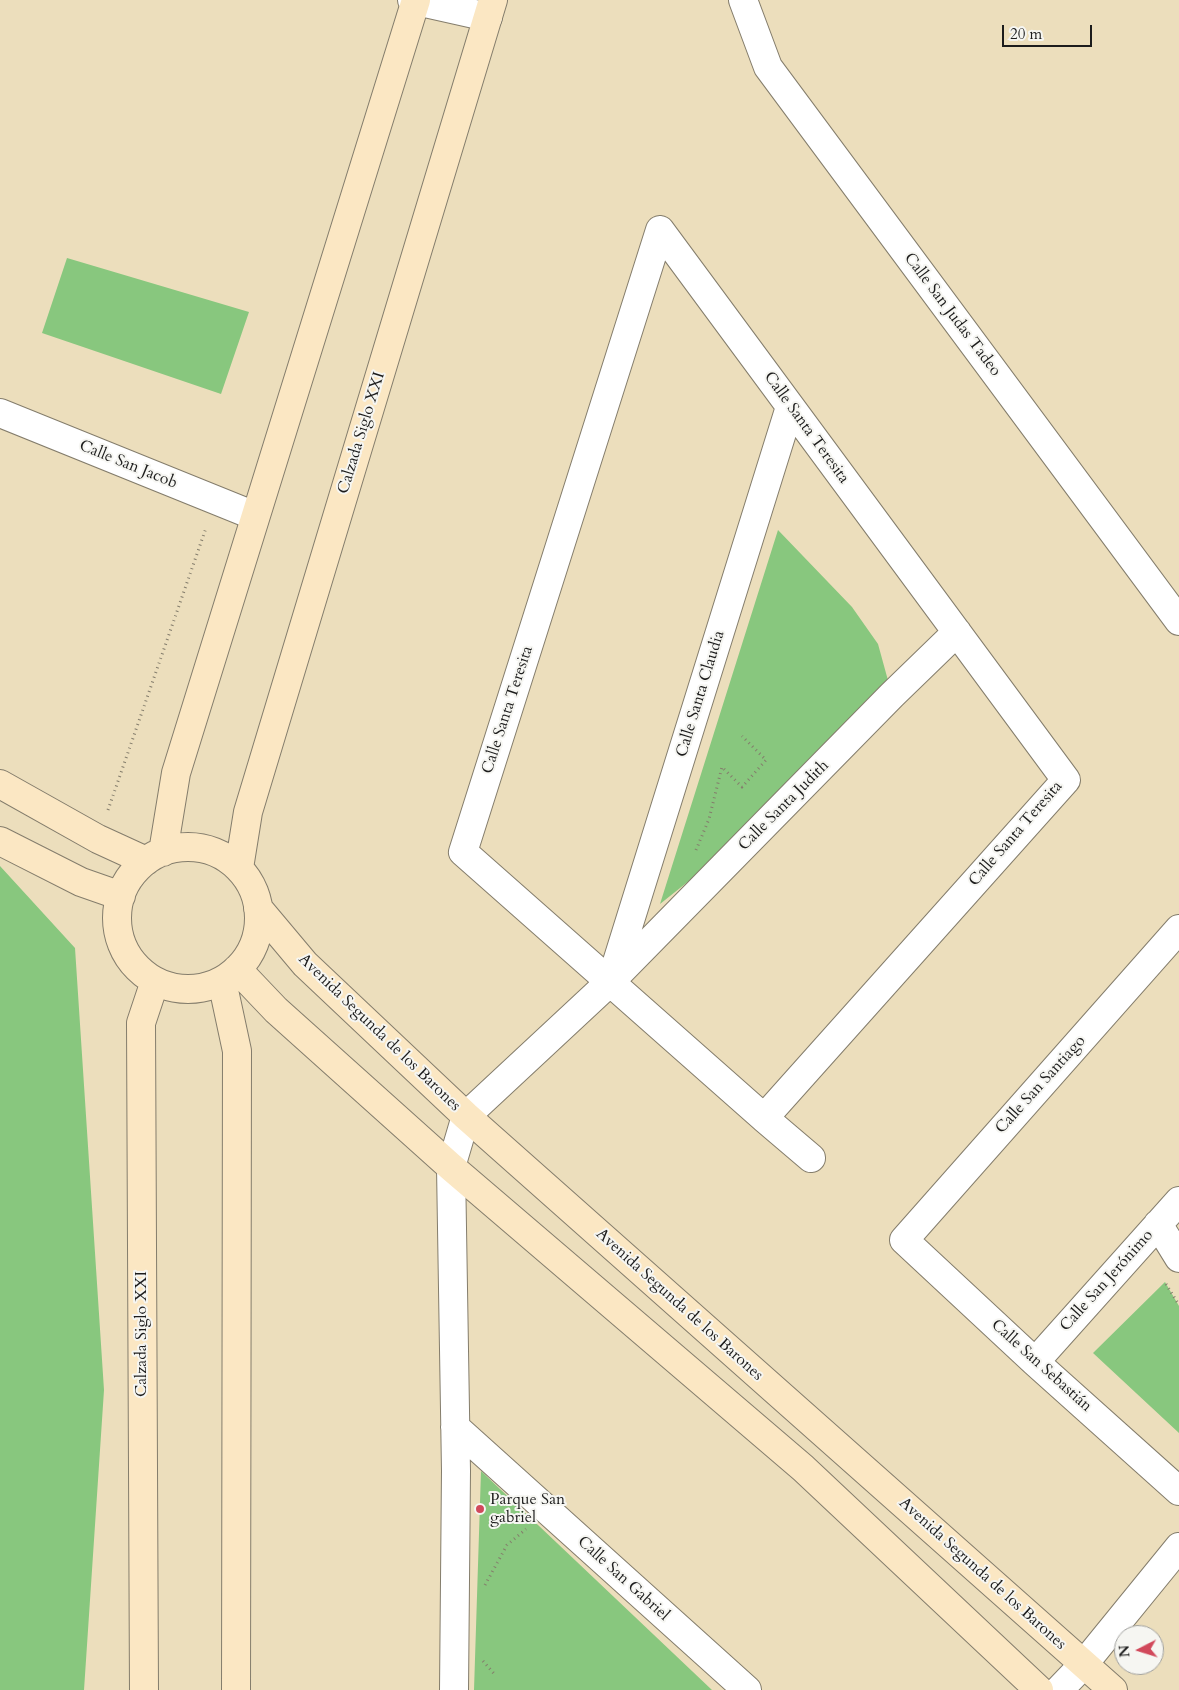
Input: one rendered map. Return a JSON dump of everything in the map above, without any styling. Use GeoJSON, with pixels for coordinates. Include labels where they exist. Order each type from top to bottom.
{"type":"FeatureCollection","features":[{"type":"Feature","properties":{"kind":"main road"},"geometry":{"type":"LineString","coordinates":[[154,856],[176,773],[414,0]]}},
{"type":"Feature","properties":{"kind":"main road","name":"Calzada Siglo XXI"},"geometry":{"type":"LineString","coordinates":[[239,868],[248,812],[491,8]]}},
{"type":"Feature","properties":{"kind":"main road"},"geometry":{"type":"LineString","coordinates":[[0,784],[98,839],[154,856]]}},
{"type":"Feature","properties":{"kind":"main road"},"geometry":{"type":"LineString","coordinates":[[0,841],[81,882],[121,896]]}},
{"type":"Feature","properties":{"kind":"main road"},"geometry":{"type":"LineString","coordinates":[[176,848],[204,848],[228,859],[239,868],[251,888],[258,908],[258,924],[255,941],[248,956],[230,975],[208,988],[188,989],[172,987],[155,981],[131,960],[122,945],[119,920],[121,896],[131,876],[154,856],[176,848]]}},
{"type":"Feature","properties":{"kind":"main road","name":"Avenida Segunda de los Barones"},"geometry":{"type":"LineString","coordinates":[[258,908],[305,964],[466,1116],[1113,1690]]}},
{"type":"Feature","properties":{"kind":"main road"},"geometry":{"type":"LineString","coordinates":[[230,975],[276,1010],[451,1167],[804,1468],[1039,1690]]}},
{"type":"Feature","properties":{"kind":"main road"},"geometry":{"type":"LineString","coordinates":[[230,975],[237,1051],[236,1690]]}},
{"type":"Feature","properties":{"kind":"main road","name":"Calzada Siglo XXI"},"geometry":{"type":"LineString","coordinates":[[144,1690],[141,1023],[155,981]]}},
{"type":"Feature","properties":{"kind":"street"},"geometry":{"type":"LineString","coordinates":[[414,0],[491,8]]}},
{"type":"Feature","properties":{"kind":"street","name":"Calle San Judas Tadeo"},"geometry":{"type":"LineString","coordinates":[[743,0],[768,67],[1179,621]]}},
{"type":"Feature","properties":{"kind":"street","name":"Calle Santa Teresita"},"geometry":{"type":"LineString","coordinates":[[660,230],[790,407],[1066,780],[764,1118],[611,981],[462,852],[660,230]]}},
{"type":"Feature","properties":{"kind":"street","name":"Calle Santa Claudia"},"geometry":{"type":"LineString","coordinates":[[611,981],[790,407]]}},
{"type":"Feature","properties":{"kind":"street","name":"Calle San Jacob"},"geometry":{"type":"LineString","coordinates":[[0,413],[255,516]]}},
{"type":"Feature","properties":{"kind":"street","name":"Calle Santa Judith"},"geometry":{"type":"LineString","coordinates":[[466,1116],[611,981],[892,695],[957,632]]}},
{"type":"Feature","properties":{"kind":"street","name":"Calle San Santiago"},"geometry":{"type":"LineString","coordinates":[[904,1240],[1179,929]]}},
{"type":"Feature","properties":{"kind":"street"},"geometry":{"type":"LineString","coordinates":[[454,1690],[455,1427],[451,1167],[466,1116]]}},
{"type":"Feature","properties":{"kind":"street"},"geometry":{"type":"LineString","coordinates":[[764,1118],[811,1158]]}},
{"type":"Feature","properties":{"kind":"street","name":"Calle San Jerónimo"},"geometry":{"type":"LineString","coordinates":[[1035,1362],[1179,1201]]}},
{"type":"Feature","properties":{"kind":"street"},"geometry":{"type":"LineString","coordinates":[[1158,1224],[1179,1258]]}},
{"type":"Feature","properties":{"kind":"street","name":"Calle San Sebastián"},"geometry":{"type":"LineString","coordinates":[[904,1240],[1035,1362],[1179,1490]]}},
{"type":"Feature","properties":{"kind":"street","name":"Calle San Gabriel"},"geometry":{"type":"LineString","coordinates":[[455,1427],[747,1690]]}},
{"type":"Feature","properties":{"kind":"street"},"geometry":{"type":"LineString","coordinates":[[1060,1690],[1083,1665],[1179,1547]]}},
{"type":"Feature","properties":{"kind":"path"},"geometry":{"type":"LineString","coordinates":[[98,839],[216,501]]}},
{"type":"Feature","properties":{"kind":"path"},"geometry":{"type":"LineString","coordinates":[[695,854],[709,819],[722,767],[742,787],[766,760],[742,736]]}},
{"type":"Feature","properties":{"kind":"path"},"geometry":{"type":"LineString","coordinates":[[483,1589],[507,1545],[548,1511]]}},
{"type":"Feature","properties":{"kind":"path"},"geometry":{"type":"LineString","coordinates":[[478,1655],[496,1676]]}},
{"type":"Feature","properties":{"kind":"green space"},"geometry":{"type":"Polygon","coordinates":[[[67,258],[249,312],[221,394],[42,333],[67,258]]]}},
{"type":"Feature","properties":{"kind":"green space"},"geometry":{"type":"Polygon","coordinates":[[[778,530],[852,607],[878,644],[892,695],[789,801],[660,904],[778,530]]]}},
{"type":"Feature","properties":{"kind":"green space"},"geometry":{"type":"Polygon","coordinates":[[[0,866],[75,948],[104,1390],[84,1690],[0,1690],[0,866]]]}},
{"type":"Feature","properties":{"kind":"green space"},"geometry":{"type":"Polygon","coordinates":[[[1165,1282],[1179,1306],[1179,1433],[1093,1353],[1165,1282]]]}},
{"type":"Feature","properties":{"kind":"green space"},"geometry":{"type":"Polygon","coordinates":[[[481,1471],[557,1543],[712,1690],[474,1690],[481,1471]]]}},
{"type":"Feature","properties":{"kind":"place","name":"Parque San gabriel"},"geometry":{"type":"Point","coordinates":[480,1509]}}]}
